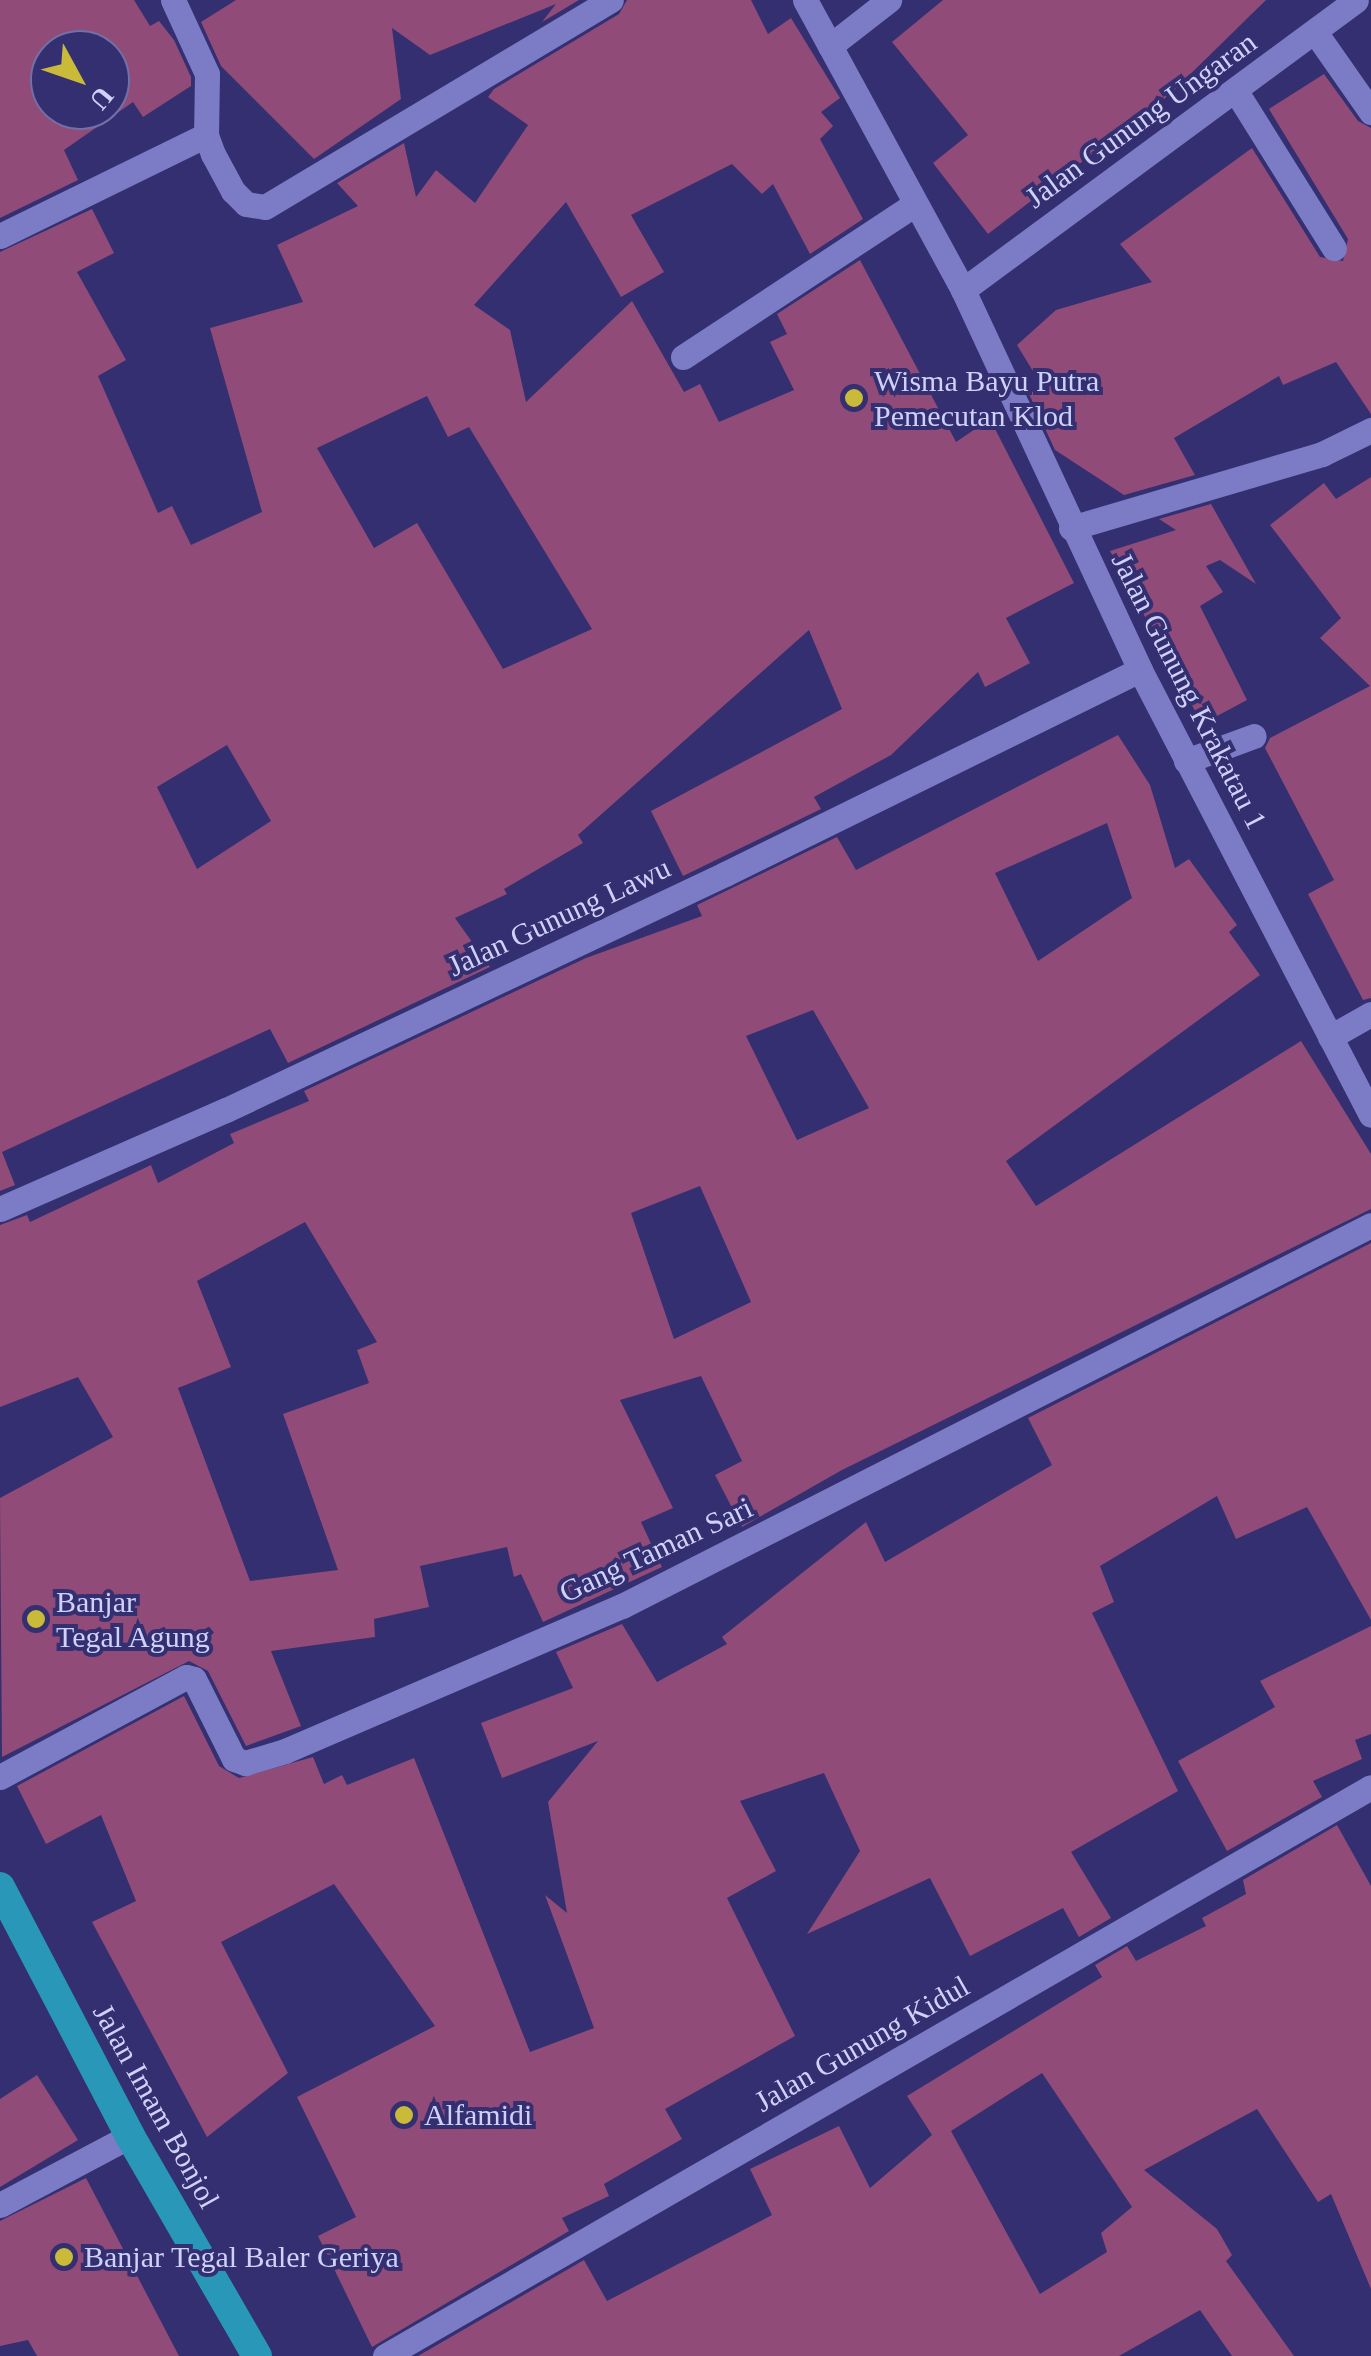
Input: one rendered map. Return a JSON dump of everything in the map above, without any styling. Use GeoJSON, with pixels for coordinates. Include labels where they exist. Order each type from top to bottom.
{"type":"FeatureCollection","features":[{"type":"Feature","properties":{"kind":"highway","name":"Jalan Imam Bonjol"},"geometry":{"type":"LineString","coordinates":[[0,1887],[130,2136],[256,2356]]}},
{"type":"Feature","properties":{"kind":"street"},"geometry":{"type":"LineString","coordinates":[[173,0],[207,74],[206,135],[233,191],[246,204],[265,207],[611,0]]}},
{"type":"Feature","properties":{"kind":"street","name":"Jalan Gunung Krakatau 1"},"geometry":{"type":"LineString","coordinates":[[805,0],[963,290],[1070,528],[1140,670],[1371,1115]]}},
{"type":"Feature","properties":{"kind":"street"},"geometry":{"type":"LineString","coordinates":[[830,46],[889,0]]}},
{"type":"Feature","properties":{"kind":"street","name":"Jalan Gunung Ungaran"},"geometry":{"type":"LineString","coordinates":[[963,290],[1238,93],[1356,0]]}},
{"type":"Feature","properties":{"kind":"street"},"geometry":{"type":"LineString","coordinates":[[1315,32],[1371,112]]}},
{"type":"Feature","properties":{"kind":"street"},"geometry":{"type":"LineString","coordinates":[[1238,93],[1334,248]]}},
{"type":"Feature","properties":{"kind":"street"},"geometry":{"type":"LineString","coordinates":[[0,236],[206,135]]}},
{"type":"Feature","properties":{"kind":"street"},"geometry":{"type":"LineString","coordinates":[[683,357],[915,204]]}},
{"type":"Feature","properties":{"kind":"street"},"geometry":{"type":"LineString","coordinates":[[1070,528],[1322,454],[1371,430]]}},
{"type":"Feature","properties":{"kind":"street","name":"Jalan Gunung Lawu"},"geometry":{"type":"LineString","coordinates":[[0,1208],[636,916],[1140,670]]}},
{"type":"Feature","properties":{"kind":"street"},"geometry":{"type":"LineString","coordinates":[[1186,761],[1254,736]]}},
{"type":"Feature","properties":{"kind":"street"},"geometry":{"type":"LineString","coordinates":[[1330,1037],[1371,1014]]}},
{"type":"Feature","properties":{"kind":"street","name":"Gang Taman Sari"},"geometry":{"type":"LineString","coordinates":[[0,1777],[186,1676],[194,1679],[234,1759],[244,1763],[285,1752],[622,1606],[1371,1225]]}},
{"type":"Feature","properties":{"kind":"street","name":"Jalan Gunung Kidul"},"geometry":{"type":"LineString","coordinates":[[385,2356],[1371,1788]]}},
{"type":"Feature","properties":{"kind":"street"},"geometry":{"type":"LineString","coordinates":[[0,2205],[130,2136]]}},
{"type":"Feature","properties":{"kind":"building"},"geometry":{"type":"Polygon","coordinates":[[[0,0],[134,0],[150,26],[159,21],[174,40],[191,77],[191,86],[143,117],[133,102],[130,104],[130,30],[30,30],[30,130],[93,130],[64,150],[78,180],[0,218],[0,0]]]}},
{"type":"Feature","properties":{"kind":"building"},"geometry":{"type":"Polygon","coordinates":[[[236,0],[579,0],[542,22],[556,4],[430,55],[392,28],[401,99],[314,159],[221,66],[201,22],[236,0]]]}},
{"type":"Feature","properties":{"kind":"building"},"geometry":{"type":"Polygon","coordinates":[[[627,0],[751,0],[768,34],[791,18],[840,98],[821,112],[833,126],[820,139],[863,219],[810,254],[773,184],[762,194],[732,164],[631,215],[664,272],[621,297],[566,202],[474,305],[510,330],[526,402],[632,301],[684,392],[700,384],[719,422],[794,390],[770,342],[787,334],[777,314],[860,260],[956,442],[990,419],[1074,583],[1006,618],[1030,663],[985,687],[978,672],[891,755],[814,797],[821,809],[683,876],[651,811],[842,709],[809,630],[578,835],[583,843],[504,889],[507,894],[455,918],[490,967],[288,1063],[270,1029],[2,1152],[15,1185],[0,1191],[0,252],[92,209],[114,253],[77,272],[126,360],[98,376],[158,513],[172,506],[191,545],[262,512],[210,328],[303,302],[277,245],[358,206],[337,183],[404,143],[416,197],[436,170],[475,203],[528,125],[488,97],[494,89],[619,14],[627,0]],[[427,396],[317,448],[374,548],[417,523],[503,669],[592,629],[469,427],[448,437],[427,396]],[[227,745],[157,787],[197,869],[271,821],[227,745]]]}},
{"type":"Feature","properties":{"kind":"building"},"geometry":{"type":"Polygon","coordinates":[[[943,0],[1266,0],[1169,95],[988,234],[933,163],[968,135],[892,42],[943,0]]]}},
{"type":"Feature","properties":{"kind":"building"},"geometry":{"type":"Polygon","coordinates":[[[1324,74],[1358,121],[1371,128],[1371,414],[1336,362],[1283,385],[1279,376],[1174,438],[1195,475],[1124,495],[1055,450],[1029,394],[1042,386],[1017,345],[1056,310],[1152,282],[1120,244],[1252,148],[1320,257],[1343,261],[1348,239],[1269,109],[1324,74]]]}},
{"type":"Feature","properties":{"kind":"building"},"geometry":{"type":"Polygon","coordinates":[[[1371,477],[1371,998],[1363,1000],[1308,894],[1334,880],[1265,748],[1270,738],[1370,686],[1320,638],[1341,618],[1270,525],[1324,483],[1336,499],[1371,477]]]}},
{"type":"Feature","properties":{"kind":"building"},"geometry":{"type":"Polygon","coordinates":[[[1211,504],[1256,584],[1220,560],[1206,566],[1223,592],[1200,606],[1247,700],[1202,724],[1110,551],[1176,530],[1159,519],[1211,504]]]}},
{"type":"Feature","properties":{"kind":"building"},"geometry":{"type":"Polygon","coordinates":[[[1118,735],[1150,785],[1175,868],[1189,859],[1237,925],[1229,932],[1260,975],[1006,1161],[1036,1206],[1301,1041],[1371,1154],[1371,1209],[842,1470],[742,1527],[715,1475],[742,1461],[701,1376],[620,1400],[673,1508],[641,1522],[662,1567],[543,1622],[521,1574],[514,1577],[507,1547],[420,1566],[429,1607],[374,1619],[375,1637],[271,1651],[301,1726],[246,1746],[208,1671],[189,1661],[2,1757],[0,1498],[113,1437],[78,1377],[0,1407],[0,1225],[27,1215],[30,1222],[151,1165],[158,1183],[234,1143],[230,1134],[309,1101],[304,1091],[586,958],[702,916],[697,905],[837,837],[856,870],[1118,735]],[[1107,823],[995,873],[1038,961],[1132,898],[1107,823]],[[813,1010],[746,1036],[797,1140],[869,1108],[813,1010]],[[700,1186],[631,1213],[674,1339],[751,1302],[700,1186]],[[305,1222],[197,1281],[231,1367],[178,1388],[250,1581],[338,1570],[283,1414],[369,1383],[357,1350],[377,1342],[305,1222]]]}},
{"type":"Feature","properties":{"kind":"building"},"geometry":{"type":"Polygon","coordinates":[[[1371,1243],[1371,1620],[1307,1507],[1236,1539],[1217,1496],[1100,1566],[1114,1602],[1092,1613],[1178,1791],[1071,1852],[1111,1918],[1079,1937],[1063,1908],[970,1956],[930,1878],[807,1934],[860,1851],[824,1773],[740,1801],[776,1871],[727,1898],[795,2036],[665,2109],[682,2139],[604,2184],[609,2196],[562,2218],[569,2231],[372,2347],[318,2236],[356,2217],[297,2097],[435,2026],[334,1884],[221,1942],[288,2073],[207,2137],[92,1922],[136,1901],[101,1815],[46,1844],[17,1786],[184,1696],[219,1766],[239,1778],[313,1757],[324,1784],[342,1775],[347,1785],[414,1758],[530,2052],[594,2028],[545,1895],[567,1913],[548,1802],[598,1741],[502,1778],[481,1723],[573,1688],[556,1652],[622,1624],[657,1682],[727,1644],[722,1637],[866,1522],[885,1562],[1052,1465],[1028,1418],[1371,1243]]]}},
{"type":"Feature","properties":{"kind":"building"},"geometry":{"type":"Polygon","coordinates":[[[1371,1626],[1371,1734],[1355,1740],[1362,1759],[1313,1781],[1322,1797],[1227,1851],[1178,1761],[1275,1707],[1260,1681],[1371,1626]]]}},
{"type":"Feature","properties":{"kind":"building"},"geometry":{"type":"Polygon","coordinates":[[[1337,1825],[1371,1886],[1371,2289],[1331,2194],[1318,2202],[1257,2109],[1144,2170],[1217,2229],[1232,2255],[1226,2261],[1294,2356],[1232,2356],[1200,2310],[1119,2356],[418,2356],[584,2260],[607,2301],[772,2215],[750,2169],[839,2126],[870,2188],[932,2135],[907,2096],[1102,1977],[1095,1965],[1127,1946],[1136,1961],[1206,1926],[1202,1918],[1246,1894],[1243,1880],[1337,1825]],[[1042,2073],[951,2131],[1040,2294],[1107,2252],[1101,2233],[1132,2207],[1042,2073]]]}},
{"type":"Feature","properties":{"kind":"building"},"geometry":{"type":"Polygon","coordinates":[[[37,2075],[78,2140],[0,2187],[0,2099],[37,2075]]]}},
{"type":"Feature","properties":{"kind":"building","name":"Banjar Tegal Baler Geriya"},"geometry":{"type":"Polygon","coordinates":[[[86,2178],[179,2356],[37,2356],[28,2340],[0,2346],[0,2221],[86,2178]]]}},
{"type":"Feature","properties":{"kind":"place","name":"Wisma Bayu Putra Pemecutan Klod"},"geometry":{"type":"Point","coordinates":[854,398]}},
{"type":"Feature","properties":{"kind":"place","name":"Banjar Tegal Agung"},"geometry":{"type":"Point","coordinates":[36,1619]}},
{"type":"Feature","properties":{"kind":"place","name":"Alfamidi"},"geometry":{"type":"Point","coordinates":[404,2115]}},
{"type":"Feature","properties":{"kind":"place","name":"Banjar Tegal Baler Geriya"},"geometry":{"type":"Point","coordinates":[64,2257]}}]}
